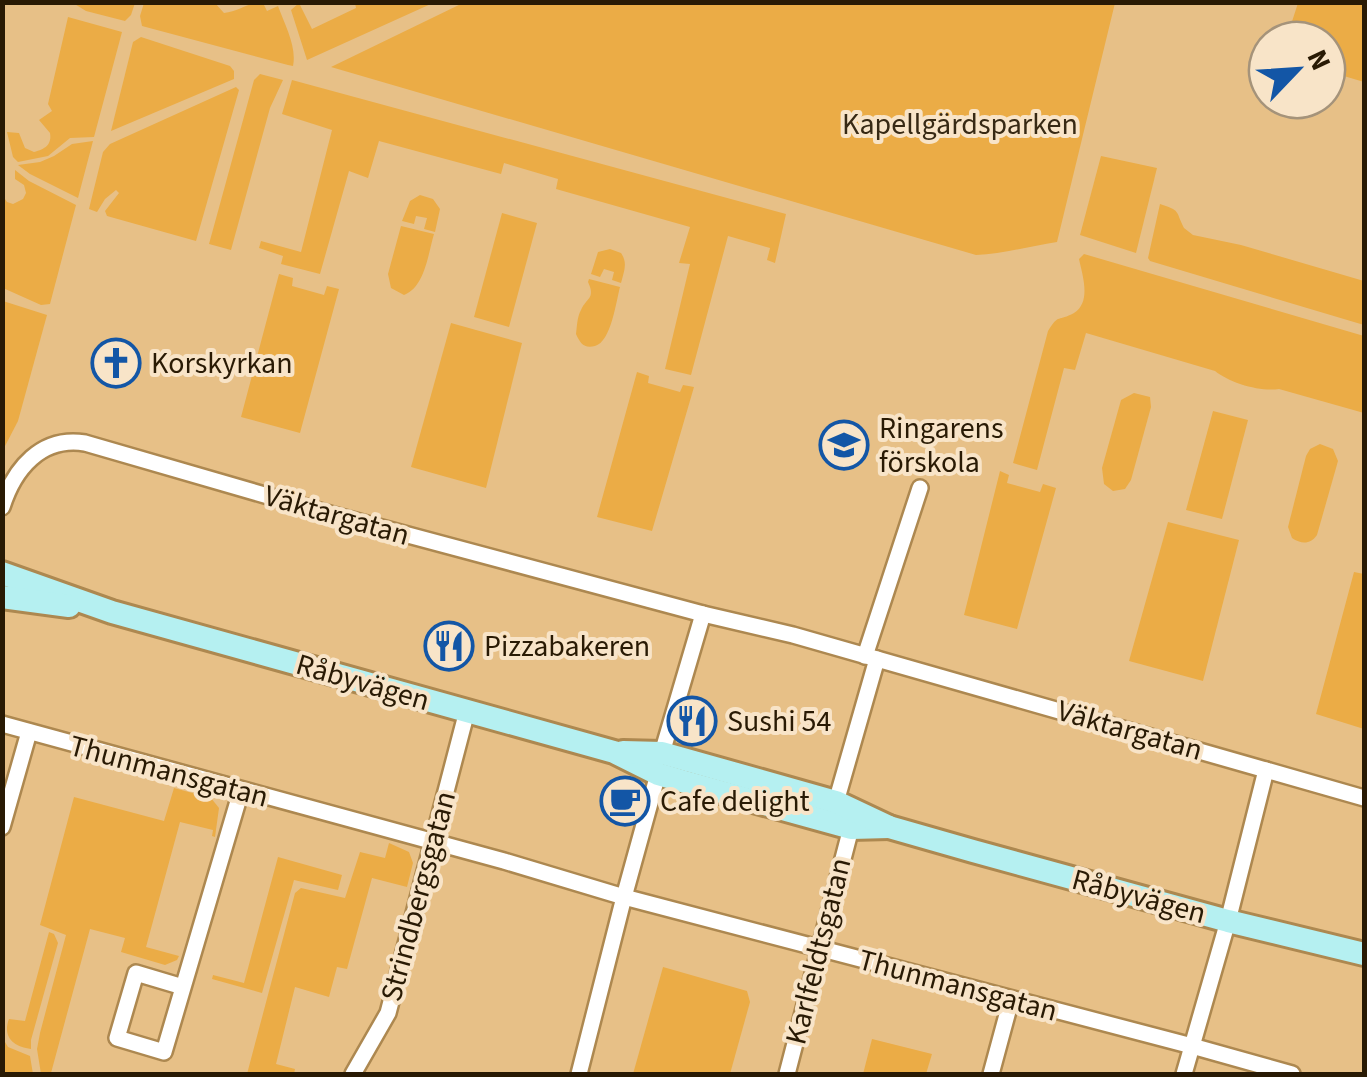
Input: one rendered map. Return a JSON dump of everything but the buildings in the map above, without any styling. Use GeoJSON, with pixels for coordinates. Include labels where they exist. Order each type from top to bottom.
{"type":"FeatureCollection","features":[{"type":"Feature","properties":{"kind":"main road","name":"Råbyvägen"},"geometry":{"type":"LineString","coordinates":[[2,572],[112,612],[614,752],[836,802],[889,826],[1228,921],[1364,954]]}},
{"type":"Feature","properties":{"kind":"main road","name":"Råbyvägen"},"geometry":{"type":"LineString","coordinates":[[2,597],[112,612]]}},
{"type":"Feature","properties":{"kind":"main road","name":"Råbyvägen"},"geometry":{"type":"LineString","coordinates":[[660,764],[851,828],[889,826]]}},
{"type":"Feature","properties":{"kind":"main road","name":"Råbyvägen"},"geometry":{"type":"LineString","coordinates":[[1331,947],[1364,964]]}},
{"type":"Feature","properties":{"kind":"street","name":"Väktargatan"},"geometry":{"type":"LineString","coordinates":[[2,506],[29,458],[44,448],[78,442],[336,516],[793,635],[1364,798]]}},
{"type":"Feature","properties":{"kind":"street"},"geometry":{"type":"LineString","coordinates":[[836,802],[871,657],[920,488]]}},
{"type":"Feature","properties":{"kind":"street"},"geometry":{"type":"LineString","coordinates":[[578,1074],[702,614]]}},
{"type":"Feature","properties":{"kind":"street","name":"Strindbergsgatan"},"geometry":{"type":"LineString","coordinates":[[354,1074],[388,1012],[467,710]]}},
{"type":"Feature","properties":{"kind":"street","name":"Thunmansgatan"},"geometry":{"type":"LineString","coordinates":[[2,724],[716,922],[1292,1074]]}},
{"type":"Feature","properties":{"kind":"street"},"geometry":{"type":"LineString","coordinates":[[2,827],[29,732]]}},
{"type":"Feature","properties":{"kind":"street"},"geometry":{"type":"LineString","coordinates":[[1184,1074],[1266,770]]}},
{"type":"Feature","properties":{"kind":"street"},"geometry":{"type":"LineString","coordinates":[[183,987],[136,973],[117,1038],[164,1052],[241,791]]}},
{"type":"Feature","properties":{"kind":"street","name":"Karlfeldtsgatan"},"geometry":{"type":"LineString","coordinates":[[787,1074],[851,828]]}},
{"type":"Feature","properties":{"kind":"street"},"geometry":{"type":"LineString","coordinates":[[991,1074],[1012,1000]]}},
{"type":"Feature","properties":{"kind":"green space","name":"Kapellgärdsparken"},"geometry":{"type":"Polygon","coordinates":[[[465,2],[1115,3],[1057,242],[976,255],[331,67],[465,2]]]}},
{"type":"Feature","properties":{"kind":"green space"},"geometry":{"type":"Polygon","coordinates":[[[73,3],[135,3],[125,21],[86,11],[73,3]]]}},
{"type":"Feature","properties":{"kind":"green space"},"geometry":{"type":"Polygon","coordinates":[[[144,3],[215,3],[224,13],[258,3],[263,3],[267,11],[278,6],[292,44],[293,66],[142,26],[144,3]]]}},
{"type":"Feature","properties":{"kind":"green space"},"geometry":{"type":"Polygon","coordinates":[[[299,3],[312,29],[356,8],[355,3],[433,3],[307,60],[291,10],[299,3]]]}},
{"type":"Feature","properties":{"kind":"green space"},"geometry":{"type":"Polygon","coordinates":[[[1298,3],[1364,3],[1364,82],[1347,77],[1347,20],[1292,20],[1298,3]]]}},
{"type":"Feature","properties":{"kind":"green space"},"geometry":{"type":"Polygon","coordinates":[[[68,17],[122,32],[94,137],[70,138],[48,156],[18,162],[7,132],[19,133],[25,148],[34,152],[50,141],[50,133],[39,120],[52,111],[48,104],[68,17]]]}},
{"type":"Feature","properties":{"kind":"green space"},"geometry":{"type":"Polygon","coordinates":[[[141,37],[230,66],[234,79],[111,131],[133,42],[141,37]]]}},
{"type":"Feature","properties":{"kind":"green space"},"geometry":{"type":"Polygon","coordinates":[[[260,74],[283,80],[270,108],[231,250],[209,244],[254,80],[260,74]]]}},
{"type":"Feature","properties":{"kind":"green space"},"geometry":{"type":"Polygon","coordinates":[[[292,80],[786,214],[775,263],[767,260],[770,248],[728,236],[691,375],[665,369],[690,264],[679,263],[690,227],[556,189],[558,179],[504,163],[501,174],[379,141],[368,178],[349,171],[320,274],[281,264],[283,256],[259,248],[261,241],[301,252],[332,130],[282,114],[292,80]]]}},
{"type":"Feature","properties":{"kind":"green space"},"geometry":{"type":"Polygon","coordinates":[[[236,87],[239,90],[196,241],[107,216],[105,211],[119,193],[116,190],[97,212],[89,209],[103,152],[110,144],[236,87]]]}},
{"type":"Feature","properties":{"kind":"green space"},"geometry":{"type":"Polygon","coordinates":[[[93,141],[78,198],[18,165],[40,162],[72,144],[93,141]]]}},
{"type":"Feature","properties":{"kind":"green space"},"geometry":{"type":"Polygon","coordinates":[[[1101,156],[1157,168],[1136,253],[1080,235],[1101,156]]]}},
{"type":"Feature","properties":{"kind":"green space"},"geometry":{"type":"Polygon","coordinates":[[[15,170],[76,205],[50,304],[41,305],[3,288],[3,196],[13,204],[26,193],[24,185],[15,179],[15,170]]]}},
{"type":"Feature","properties":{"kind":"green space"},"geometry":{"type":"Polygon","coordinates":[[[420,195],[433,199],[440,209],[435,232],[424,229],[427,218],[416,216],[414,224],[402,221],[410,201],[420,195]]]}},
{"type":"Feature","properties":{"kind":"green space"},"geometry":{"type":"Polygon","coordinates":[[[1160,204],[1174,210],[1193,235],[1364,281],[1364,325],[1150,261],[1160,204]]]}},
{"type":"Feature","properties":{"kind":"green space"},"geometry":{"type":"Polygon","coordinates":[[[502,213],[537,223],[509,327],[474,317],[502,213]]]}},
{"type":"Feature","properties":{"kind":"green space"},"geometry":{"type":"Polygon","coordinates":[[[401,226],[434,234],[421,277],[404,295],[391,288],[388,274],[401,226]]]}},
{"type":"Feature","properties":{"kind":"green space"},"geometry":{"type":"Polygon","coordinates":[[[610,249],[621,253],[624,260],[621,283],[612,280],[614,272],[604,269],[600,277],[591,274],[598,252],[610,249]]]}},
{"type":"Feature","properties":{"kind":"green space"},"geometry":{"type":"Polygon","coordinates":[[[1084,254],[1364,336],[1364,413],[1279,389],[1246,386],[1215,371],[1086,333],[1075,370],[1064,368],[1037,470],[1013,463],[1048,331],[1083,302],[1079,259],[1084,254]]]}},
{"type":"Feature","properties":{"kind":"green space"},"geometry":{"type":"Polygon","coordinates":[[[279,274],[293,278],[292,286],[324,295],[327,286],[339,289],[300,433],[241,417],[279,274]]]}},
{"type":"Feature","properties":{"kind":"green space"},"geometry":{"type":"Polygon","coordinates":[[[589,279],[620,287],[609,330],[601,343],[591,347],[576,334],[580,313],[591,295],[589,279]]]}},
{"type":"Feature","properties":{"kind":"green space"},"geometry":{"type":"Polygon","coordinates":[[[3,301],[47,315],[18,421],[3,450],[3,301]]]}},
{"type":"Feature","properties":{"kind":"green space"},"geometry":{"type":"Polygon","coordinates":[[[451,323],[522,343],[486,488],[411,467],[451,323]]]}},
{"type":"Feature","properties":{"kind":"green space"},"geometry":{"type":"Polygon","coordinates":[[[637,372],[649,376],[648,383],[680,392],[683,385],[694,387],[652,531],[597,517],[637,372]]]}},
{"type":"Feature","properties":{"kind":"green space"},"geometry":{"type":"Polygon","coordinates":[[[1134,393],[1150,397],[1151,407],[1131,480],[1125,489],[1113,491],[1104,484],[1102,468],[1121,400],[1134,393]]]}},
{"type":"Feature","properties":{"kind":"green space"},"geometry":{"type":"Polygon","coordinates":[[[1213,411],[1248,420],[1222,519],[1186,510],[1213,411]]]}},
{"type":"Feature","properties":{"kind":"green space"},"geometry":{"type":"Polygon","coordinates":[[[1320,444],[1333,449],[1338,461],[1317,535],[1302,542],[1292,538],[1288,527],[1306,456],[1320,444]]]}},
{"type":"Feature","properties":{"kind":"green space"},"geometry":{"type":"Polygon","coordinates":[[[1000,471],[1009,475],[1007,483],[1040,492],[1043,484],[1056,488],[1017,629],[964,615],[1000,471]]]}},
{"type":"Feature","properties":{"kind":"green space"},"geometry":{"type":"Polygon","coordinates":[[[1168,522],[1239,540],[1203,681],[1129,661],[1168,522]]]}},
{"type":"Feature","properties":{"kind":"green space"},"geometry":{"type":"Polygon","coordinates":[[[1354,572],[1364,574],[1364,729],[1316,714],[1354,572]]]}},
{"type":"Feature","properties":{"kind":"green space"},"geometry":{"type":"Polygon","coordinates":[[[174,788],[211,798],[219,808],[215,837],[213,830],[180,822],[146,947],[179,956],[165,965],[121,952],[125,938],[90,929],[51,1073],[56,1074],[41,1074],[37,1049],[66,935],[40,925],[74,797],[164,821],[174,788]]]}},
{"type":"Feature","properties":{"kind":"green space"},"geometry":{"type":"Polygon","coordinates":[[[389,843],[409,852],[413,863],[407,887],[372,878],[347,969],[337,967],[329,997],[295,987],[276,1064],[295,1069],[294,1074],[247,1074],[295,893],[301,888],[345,898],[360,852],[385,858],[389,843]]]}},
{"type":"Feature","properties":{"kind":"green space"},"geometry":{"type":"Polygon","coordinates":[[[278,857],[342,875],[338,890],[294,880],[262,993],[212,979],[213,975],[244,983],[278,857]]]}},
{"type":"Feature","properties":{"kind":"green space"},"geometry":{"type":"Polygon","coordinates":[[[49,932],[58,943],[31,1049],[11,1040],[7,1025],[9,1019],[25,1021],[49,932]]]}},
{"type":"Feature","properties":{"kind":"green space"},"geometry":{"type":"Polygon","coordinates":[[[663,967],[747,991],[750,1002],[730,1074],[633,1074],[663,967]]]}},
{"type":"Feature","properties":{"kind":"green space"},"geometry":{"type":"Polygon","coordinates":[[[2,1037],[8,1047],[30,1056],[33,1074],[3,1074],[2,1037]]]}},
{"type":"Feature","properties":{"kind":"green space"},"geometry":{"type":"Polygon","coordinates":[[[872,1039],[932,1054],[926,1074],[863,1074],[872,1039]]]}},
{"type":"Feature","properties":{"kind":"place","name":"Korskyrkan"},"geometry":{"type":"Point","coordinates":[116,363]}},
{"type":"Feature","properties":{"kind":"place","name":"Ringarens förskola"},"geometry":{"type":"Point","coordinates":[844,445]}},
{"type":"Feature","properties":{"kind":"place","name":"Pizzabakeren"},"geometry":{"type":"Point","coordinates":[449,646]}},
{"type":"Feature","properties":{"kind":"place","name":"Sushi 54"},"geometry":{"type":"Point","coordinates":[692,721]}},
{"type":"Feature","properties":{"kind":"place","name":"Cafe delight"},"geometry":{"type":"Point","coordinates":[625,801]}}]}
